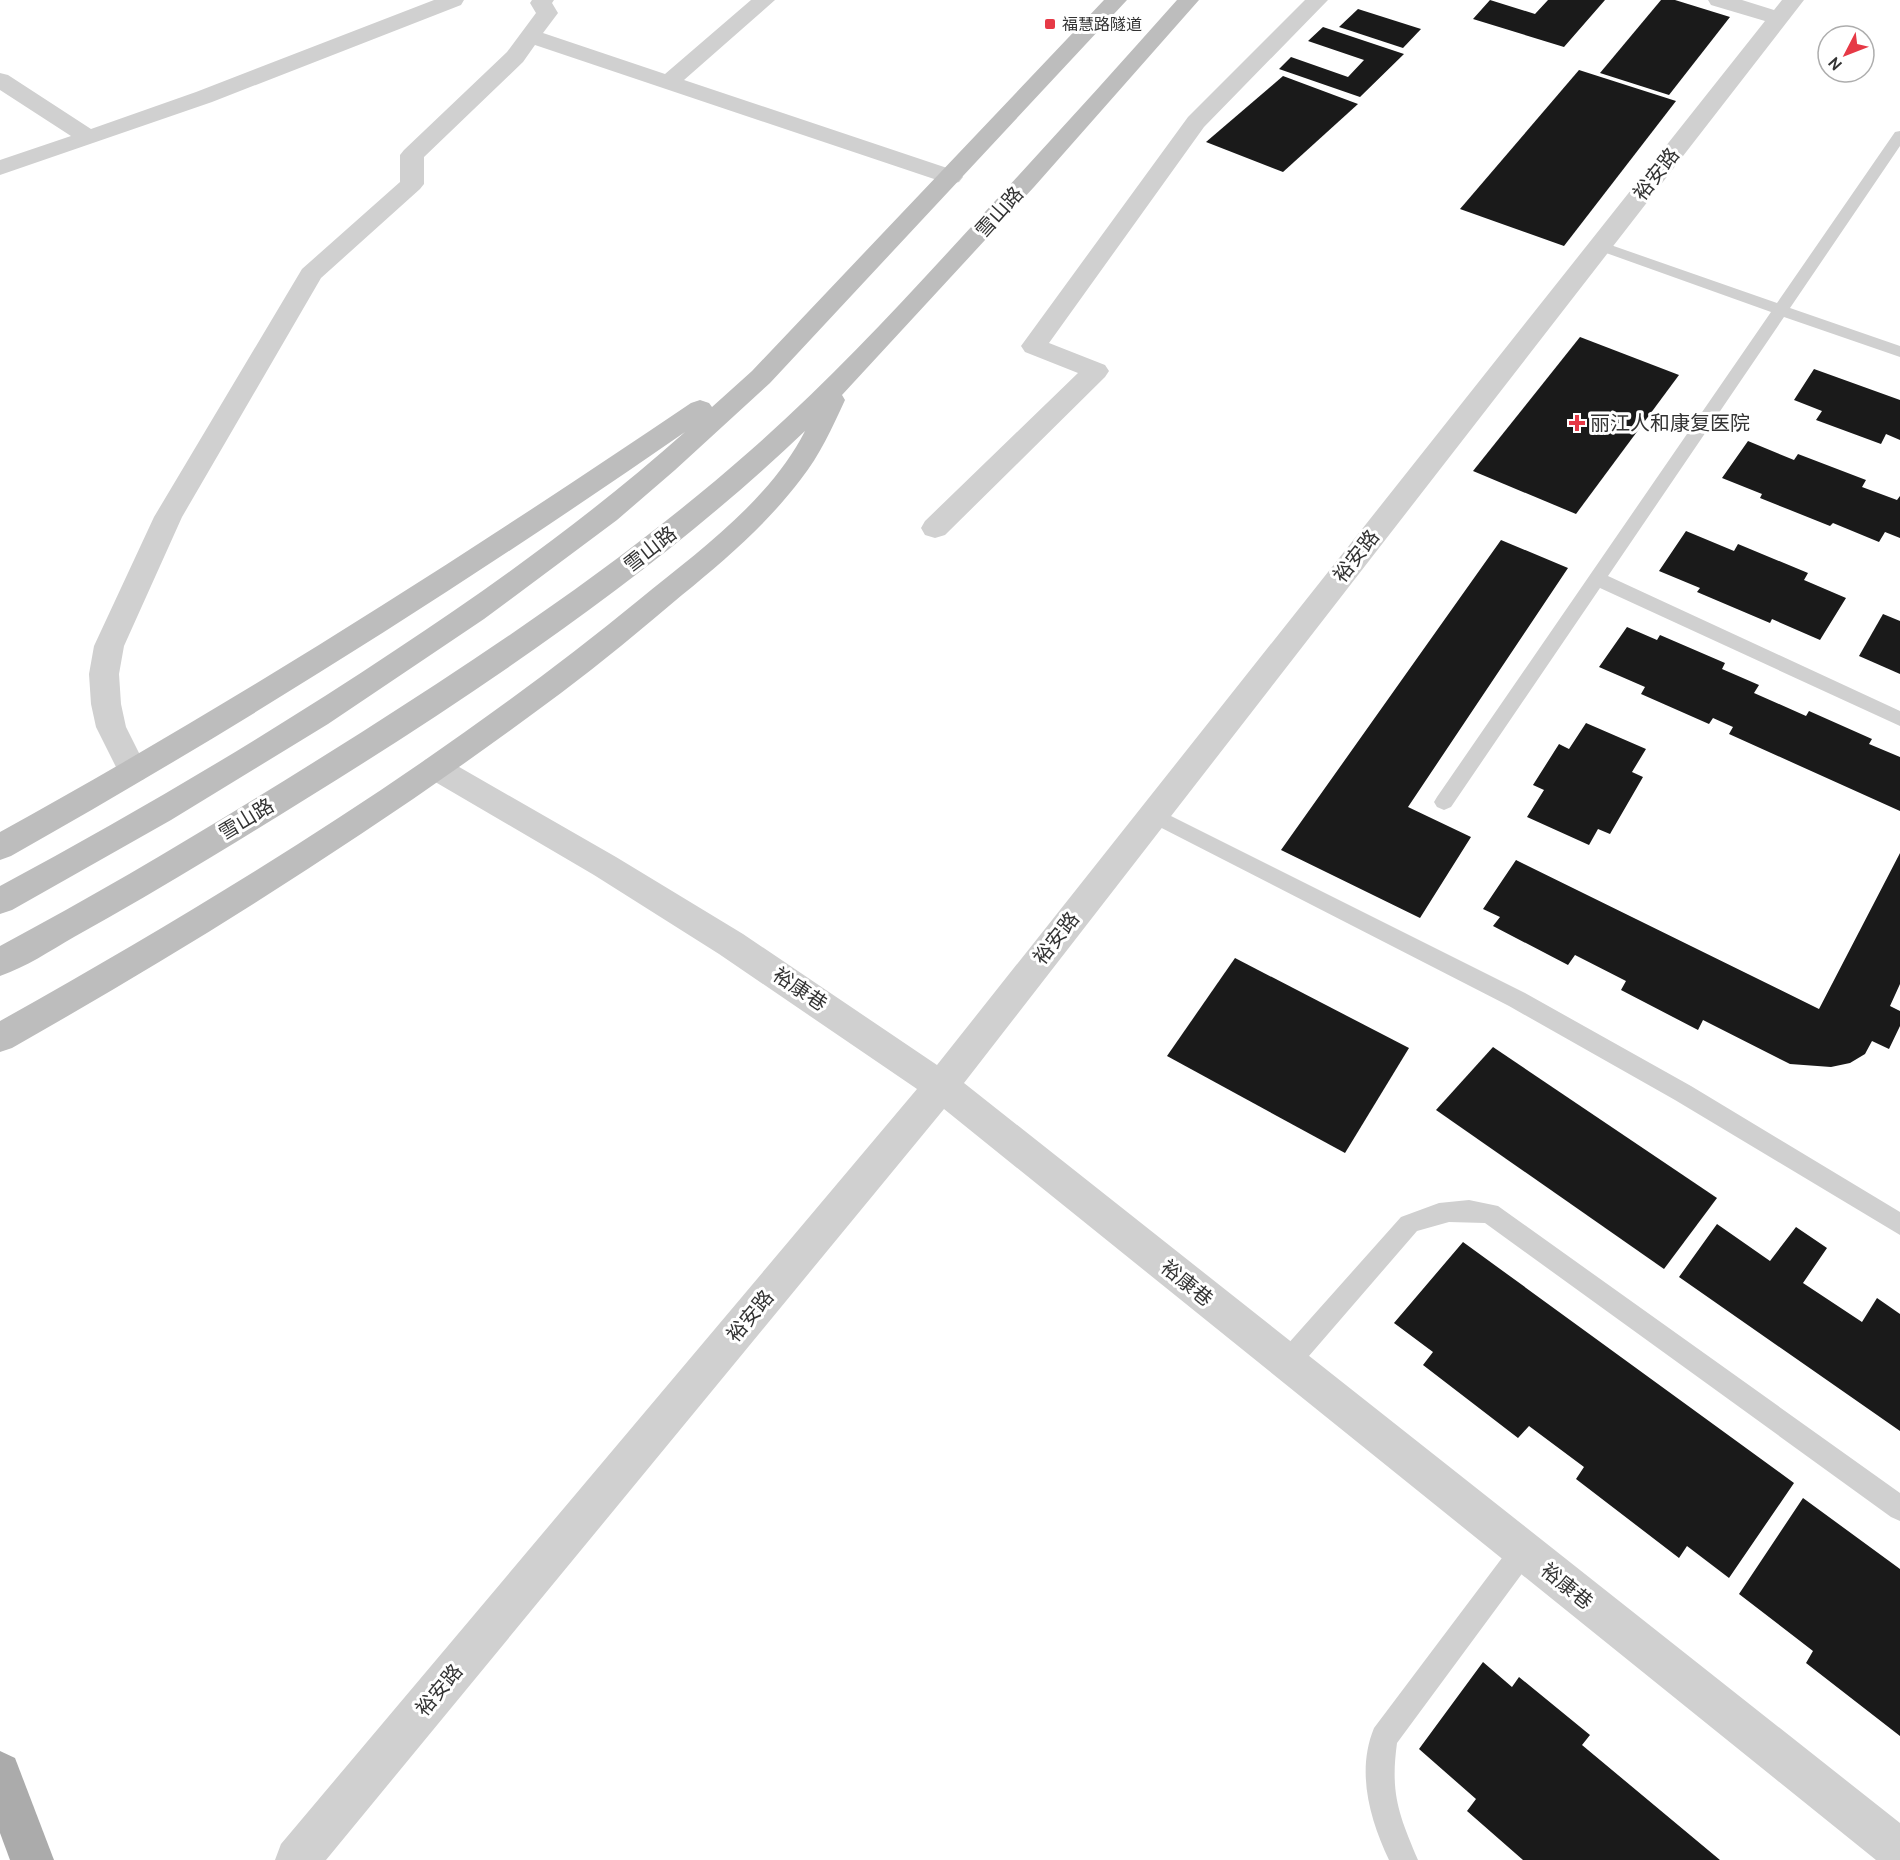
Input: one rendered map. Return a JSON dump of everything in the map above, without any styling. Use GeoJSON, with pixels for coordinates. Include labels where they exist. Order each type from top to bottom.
{"type":"FeatureCollection","features":[{"type":"Feature","properties":{"kind":"main road"},"geometry":{"type":"LineString","coordinates":[[0,901],[105,846],[235,769],[355,693],[507,589],[640,486],[700,434],[786,350],[1116,0]]}},
{"type":"Feature","properties":{"kind":"main road","name":"雪山路"},"geometry":{"type":"LineString","coordinates":[[0,962],[286,795],[521,643],[627,568],[697,512],[878,345],[1084,119],[1188,0]]}},
{"type":"Feature","properties":{"kind":"main road"},"geometry":{"type":"LineString","coordinates":[[0,847],[340,648],[475,563],[786,350]]}},
{"type":"Feature","properties":{"kind":"main road"},"geometry":{"type":"LineString","coordinates":[[0,1038],[107,978],[234,902],[351,826],[436,768],[613,638],[723,546],[754,516],[807,451],[842,380]]}},
{"type":"Feature","properties":{"kind":"main road"},"geometry":{"type":"LineString","coordinates":[[0,1773],[32,1860]]}},
{"type":"Feature","properties":{"kind":"street"},"geometry":{"type":"LineString","coordinates":[[0,168],[204,97],[453,0]]}},
{"type":"Feature","properties":{"kind":"street"},"geometry":{"type":"LineString","coordinates":[[133,771],[111,727],[106,704],[104,675],[109,646],[168,517],[311,274],[412,184],[412,155],[515,57],[547,13],[541,3],[543,0]]}},
{"type":"Feature","properties":{"kind":"street"},"geometry":{"type":"LineString","coordinates":[[669,82],[765,0]]}},
{"type":"Feature","properties":{"kind":"street"},"geometry":{"type":"LineString","coordinates":[[935,528],[1096,371],[1034,346],[1196,123],[1317,0]]}},
{"type":"Feature","properties":{"kind":"street"},"geometry":{"type":"LineString","coordinates":[[1719,0],[1786,9]]}},
{"type":"Feature","properties":{"kind":"street","name":"裕安路"},"geometry":{"type":"LineString","coordinates":[[297,1860],[940,1086],[1786,9]]}},
{"type":"Feature","properties":{"kind":"street"},"geometry":{"type":"LineString","coordinates":[[530,36],[951,177]]}},
{"type":"Feature","properties":{"kind":"street"},"geometry":{"type":"LineString","coordinates":[[0,80],[90,138]]}},
{"type":"Feature","properties":{"kind":"street","name":"裕康巷"},"geometry":{"type":"LineString","coordinates":[[436,768],[605,866],[731,944],[940,1086],[1900,1851]]}},
{"type":"Feature","properties":{"kind":"lane"},"geometry":{"type":"LineString","coordinates":[[1444,802],[1900,135]]}},
{"type":"Feature","properties":{"kind":"lane"},"geometry":{"type":"LineString","coordinates":[[1600,246],[1900,352]]}},
{"type":"Feature","properties":{"kind":"lane"},"geometry":{"type":"LineString","coordinates":[[1596,578],[1900,719]]}},
{"type":"Feature","properties":{"kind":"lane"},"geometry":{"type":"LineString","coordinates":[[1153,815],[1461,970],[1567,1027],[1686,1095],[1900,1224]]}},
{"type":"Feature","properties":{"kind":"lane"},"geometry":{"type":"LineString","coordinates":[[1287,1363],[1409,1224],[1430,1214],[1449,1210],[1469,1209],[1490,1213],[1900,1508]]}},
{"type":"Feature","properties":{"kind":"lane"},"geometry":{"type":"LineString","coordinates":[[1404,1860],[1388,1827],[1381,1797],[1379,1767],[1384,1738],[1523,1551]]}},
{"type":"Feature","properties":{"kind":"building"},"geometry":{"type":"Polygon","coordinates":[[[1490,0],[1535,14],[1548,0],[1605,0],[1564,47],[1473,19],[1490,0]]]}},
{"type":"Feature","properties":{"kind":"building"},"geometry":{"type":"Polygon","coordinates":[[[1661,0],[1675,0],[1730,17],[1669,95],[1600,73],[1661,0]]]}},
{"type":"Feature","properties":{"kind":"building"},"geometry":{"type":"Polygon","coordinates":[[[1358,9],[1421,29],[1403,48],[1339,27],[1358,9]]]}},
{"type":"Feature","properties":{"kind":"building"},"geometry":{"type":"Polygon","coordinates":[[[1323,27],[1404,54],[1360,97],[1279,69],[1291,57],[1348,77],[1364,60],[1308,41],[1323,27]]]}},
{"type":"Feature","properties":{"kind":"building"},"geometry":{"type":"Polygon","coordinates":[[[1579,70],[1676,101],[1564,246],[1460,209],[1579,70]]]}},
{"type":"Feature","properties":{"kind":"building"},"geometry":{"type":"Polygon","coordinates":[[[1283,76],[1358,104],[1283,172],[1206,142],[1283,76]]]}},
{"type":"Feature","properties":{"kind":"building","name":"丽江人和康复医院"},"geometry":{"type":"Polygon","coordinates":[[[1580,337],[1679,375],[1576,514],[1473,471],[1580,337]]]}},
{"type":"Feature","properties":{"kind":"building"},"geometry":{"type":"Polygon","coordinates":[[[1814,369],[1900,400],[1900,440],[1886,434],[1881,444],[1816,420],[1822,411],[1794,400],[1814,369]]]}},
{"type":"Feature","properties":{"kind":"building"},"geometry":{"type":"Polygon","coordinates":[[[1748,441],[1794,460],[1798,454],[1866,480],[1862,487],[1897,500],[1900,496],[1900,538],[1885,532],[1879,542],[1833,523],[1830,526],[1760,498],[1762,494],[1722,478],[1748,441]]]}},
{"type":"Feature","properties":{"kind":"building"},"geometry":{"type":"Polygon","coordinates":[[[1686,531],[1734,551],[1738,544],[1808,573],[1804,580],[1846,598],[1820,640],[1772,619],[1770,623],[1697,592],[1700,588],[1659,571],[1686,531]]]}},
{"type":"Feature","properties":{"kind":"building"},"geometry":{"type":"Polygon","coordinates":[[[1501,540],[1568,568],[1408,807],[1471,837],[1420,918],[1281,850],[1501,540]]]}},
{"type":"Feature","properties":{"kind":"building"},"geometry":{"type":"Polygon","coordinates":[[[1883,614],[1900,621],[1900,674],[1859,656],[1883,614]]]}},
{"type":"Feature","properties":{"kind":"building"},"geometry":{"type":"Polygon","coordinates":[[[1627,627],[1657,640],[1660,635],[1725,663],[1722,669],[1759,685],[1754,693],[1806,716],[1809,711],[1872,739],[1869,744],[1900,757],[1900,811],[1729,734],[1733,727],[1713,718],[1709,724],[1641,694],[1645,687],[1599,667],[1627,627]]]}},
{"type":"Feature","properties":{"kind":"building"},"geometry":{"type":"Polygon","coordinates":[[[1586,723],[1646,749],[1632,772],[1643,777],[1610,834],[1598,829],[1589,845],[1527,817],[1544,790],[1533,785],[1559,744],[1569,749],[1586,723]]]}},
{"type":"Feature","properties":{"kind":"building"},"geometry":{"type":"Polygon","coordinates":[[[1900,853],[1900,984],[1890,1006],[1900,1011],[1900,1026],[1889,1049],[1872,1041],[1865,1054],[1850,1063],[1831,1067],[1790,1064],[1703,1020],[1698,1030],[1621,990],[1626,981],[1575,955],[1568,965],[1493,926],[1500,917],[1483,909],[1516,860],[1819,1009],[1900,853]]]}},
{"type":"Feature","properties":{"kind":"building"},"geometry":{"type":"Polygon","coordinates":[[[1235,958],[1409,1048],[1345,1153],[1167,1056],[1235,958]]]}},
{"type":"Feature","properties":{"kind":"building"},"geometry":{"type":"Polygon","coordinates":[[[1493,1047],[1717,1198],[1664,1269],[1436,1110],[1493,1047]]]}},
{"type":"Feature","properties":{"kind":"building"},"geometry":{"type":"Polygon","coordinates":[[[1717,1224],[1770,1261],[1796,1227],[1827,1248],[1803,1283],[1862,1322],[1877,1298],[1900,1314],[1900,1431],[1679,1277],[1717,1224]]]}},
{"type":"Feature","properties":{"kind":"building"},"geometry":{"type":"Polygon","coordinates":[[[1463,1242],[1794,1483],[1729,1578],[1687,1546],[1679,1558],[1576,1479],[1584,1467],[1529,1426],[1518,1438],[1423,1365],[1433,1352],[1394,1323],[1463,1242]]]}},
{"type":"Feature","properties":{"kind":"building"},"geometry":{"type":"Polygon","coordinates":[[[1803,1498],[1900,1569],[1900,1736],[1806,1663],[1813,1651],[1739,1594],[1803,1498]]]}},
{"type":"Feature","properties":{"kind":"building"},"geometry":{"type":"Polygon","coordinates":[[[1483,1662],[1512,1687],[1519,1677],[1590,1735],[1582,1745],[1720,1860],[1523,1860],[1467,1811],[1476,1799],[1419,1749],[1483,1662]]]}},
{"type":"Feature","properties":{"kind":"place","name":"福慧路隧道"},"geometry":{"type":"Point","coordinates":[1050,24]}},
{"type":"Feature","properties":{"kind":"place","name":"丽江人和康复医院"},"geometry":{"type":"Point","coordinates":[1577,423]}}]}
